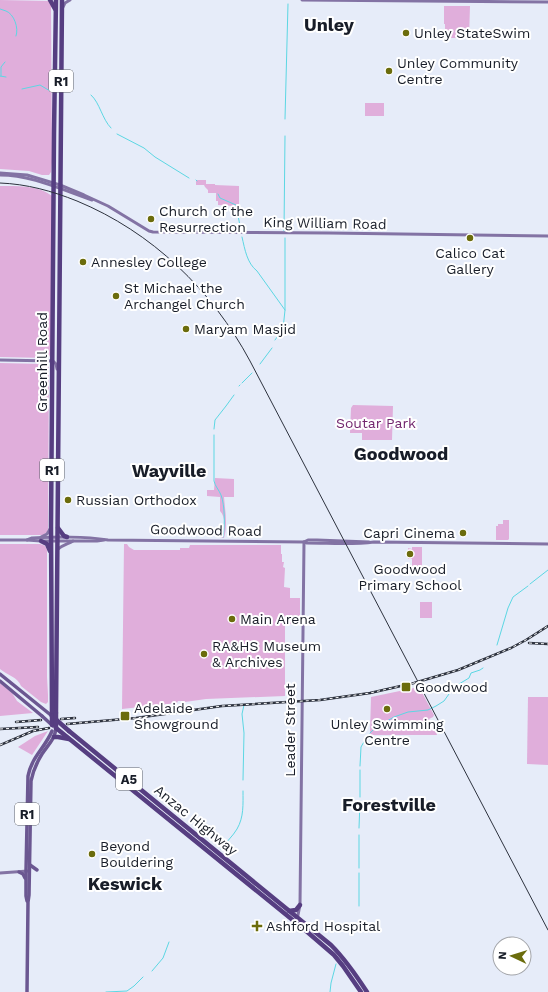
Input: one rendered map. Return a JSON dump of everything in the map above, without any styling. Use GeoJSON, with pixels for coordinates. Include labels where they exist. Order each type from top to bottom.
{"type":"FeatureCollection","features":[{"type":"Feature","properties":{"kind":"highway"},"geometry":{"type":"LineString","coordinates":[[50,0],[56,10]]}},
{"type":"Feature","properties":{"kind":"highway","name":"Greenhill Road"},"geometry":{"type":"LineString","coordinates":[[53,715],[51,526],[56,0]]}},
{"type":"Feature","properties":{"kind":"highway","name":"Greenhill Road"},"geometry":{"type":"LineString","coordinates":[[53,715],[58,586],[62,0]]}},
{"type":"Feature","properties":{"kind":"highway"},"geometry":{"type":"LineString","coordinates":[[55,40],[58,35],[58,26],[59,24],[62,24]]}},
{"type":"Feature","properties":{"kind":"highway"},"geometry":{"type":"LineString","coordinates":[[54,110],[56,110],[58,104],[61,107]]}},
{"type":"Feature","properties":{"kind":"highway"},"geometry":{"type":"LineString","coordinates":[[54,133],[61,138]]}},
{"type":"Feature","properties":{"kind":"highway"},"geometry":{"type":"LineString","coordinates":[[54,166],[57,168],[61,161]]}},
{"type":"Feature","properties":{"kind":"highway"},"geometry":{"type":"LineString","coordinates":[[54,224],[57,221],[60,221]]}},
{"type":"Feature","properties":{"kind":"highway"},"geometry":{"type":"LineString","coordinates":[[53,311],[56,319],[59,321]]}},
{"type":"Feature","properties":{"kind":"highway"},"geometry":{"type":"LineString","coordinates":[[53,361],[55,360],[59,351]]}},
{"type":"Feature","properties":{"kind":"highway"},"geometry":{"type":"LineString","coordinates":[[52,441],[55,430],[59,431]]}},
{"type":"Feature","properties":{"kind":"highway"},"geometry":{"type":"LineString","coordinates":[[52,450],[56,449],[59,442]]}},
{"type":"Feature","properties":{"kind":"highway"},"geometry":{"type":"LineString","coordinates":[[58,528],[64,536],[67,537]]}},
{"type":"Feature","properties":{"kind":"highway"},"geometry":{"type":"LineString","coordinates":[[39,539],[48,544],[52,557]]}},
{"type":"Feature","properties":{"kind":"highway"},"geometry":{"type":"LineString","coordinates":[[52,599],[54,586],[58,586]]}},
{"type":"Feature","properties":{"kind":"highway"},"geometry":{"type":"LineString","coordinates":[[52,646],[55,644],[57,633]]}},
{"type":"Feature","properties":{"kind":"highway","name":"R1"},"geometry":{"type":"LineString","coordinates":[[53,715],[55,729]]}},
{"type":"Feature","properties":{"kind":"highway","name":"Anzac Highway"},"geometry":{"type":"LineString","coordinates":[[53,715],[69,731],[159,808]]}},
{"type":"Feature","properties":{"kind":"highway","name":"Anzac Highway"},"geometry":{"type":"LineString","coordinates":[[55,729],[159,808],[232,867],[254,882],[305,930],[331,952],[361,992]]}},
{"type":"Feature","properties":{"kind":"highway"},"geometry":{"type":"LineString","coordinates":[[54,738],[58,737],[70,740]]}},
{"type":"Feature","properties":{"kind":"highway","name":"Anzac Highway"},"geometry":{"type":"LineString","coordinates":[[232,867],[248,884],[276,903]]}},
{"type":"Feature","properties":{"kind":"highway"},"geometry":{"type":"LineString","coordinates":[[248,884],[254,882],[256,890]]}},
{"type":"Feature","properties":{"kind":"highway"},"geometry":{"type":"LineString","coordinates":[[288,913],[296,910],[300,905]]}},
{"type":"Feature","properties":{"kind":"highway","name":"Anzac Highway"},"geometry":{"type":"LineString","coordinates":[[288,913],[297,917],[331,945],[347,962],[367,992]]}},
{"type":"Feature","properties":{"kind":"highway"},"geometry":{"type":"LineString","coordinates":[[297,917],[299,923],[305,930]]}},
{"type":"Feature","properties":{"kind":"highway"},"geometry":{"type":"LineString","coordinates":[[323,946],[326,944],[324,939]]}},
{"type":"Feature","properties":{"kind":"highway"},"geometry":{"type":"LineString","coordinates":[[331,945],[328,947],[331,952]]}},
{"type":"Feature","properties":{"kind":"main road"},"geometry":{"type":"LineString","coordinates":[[62,9],[65,3],[70,0]]}},
{"type":"Feature","properties":{"kind":"main road"},"geometry":{"type":"LineString","coordinates":[[302,0],[548,2]]}},
{"type":"Feature","properties":{"kind":"main road","name":"King William Road"},"geometry":{"type":"LineString","coordinates":[[0,174],[27,178],[60,187],[108,206],[148,231],[153,232],[548,236]]}},
{"type":"Feature","properties":{"kind":"main road"},"geometry":{"type":"LineString","coordinates":[[0,360],[53,361],[56,364],[59,374]]}},
{"type":"Feature","properties":{"kind":"main road"},"geometry":{"type":"LineString","coordinates":[[39,539],[47,534],[51,526]]}},
{"type":"Feature","properties":{"kind":"main road","name":"Goodwood Road"},"geometry":{"type":"LineString","coordinates":[[58,539],[67,537],[108,540]]}},
{"type":"Feature","properties":{"kind":"main road","name":"Goodwood Road"},"geometry":{"type":"LineString","coordinates":[[0,540],[58,539],[73,541],[304,542],[308,540],[317,540],[548,544]]}},
{"type":"Feature","properties":{"kind":"main road"},"geometry":{"type":"LineString","coordinates":[[58,549],[63,545],[70,544],[73,541]]}},
{"type":"Feature","properties":{"kind":"main road","name":"Leader Street"},"geometry":{"type":"LineString","coordinates":[[297,917],[300,905],[304,542]]}},
{"type":"Feature","properties":{"kind":"main road","name":"Anzac Highway"},"geometry":{"type":"LineString","coordinates":[[0,674],[53,715]]}},
{"type":"Feature","properties":{"kind":"main road","name":"Anzac Highway"},"geometry":{"type":"LineString","coordinates":[[0,681],[42,716],[55,729]]}},
{"type":"Feature","properties":{"kind":"main road"},"geometry":{"type":"LineString","coordinates":[[41,707],[48,707],[52,698]]}},
{"type":"Feature","properties":{"kind":"main road","name":"R1"},"geometry":{"type":"LineString","coordinates":[[36,760],[54,738],[55,729]]}},
{"type":"Feature","properties":{"kind":"main road","name":"R1"},"geometry":{"type":"LineString","coordinates":[[27,992],[29,895],[28,865],[31,781],[36,760],[55,729]]}},
{"type":"Feature","properties":{"kind":"main road"},"geometry":{"type":"LineString","coordinates":[[19,872],[28,865],[37,870]]}},
{"type":"Feature","properties":{"kind":"main road"},"geometry":{"type":"LineString","coordinates":[[0,873],[28,871]]}},
{"type":"Feature","properties":{"kind":"main road","name":"R1"},"geometry":{"type":"LineString","coordinates":[[28,871],[26,879],[26,896],[28,902]]}},
{"type":"Feature","properties":{"kind":"main road"},"geometry":{"type":"LineString","coordinates":[[19,872],[23,874],[26,879]]}},
{"type":"Feature","properties":{"kind":"green space"},"geometry":{"type":"Polygon","coordinates":[[[0,0],[49,1],[51,5],[52,162],[51,172],[49,175],[42,175],[29,171],[0,169],[0,0]]]}},
{"type":"Feature","properties":{"kind":"green space"},"geometry":{"type":"Polygon","coordinates":[[[444,6],[470,6],[469,38],[444,38],[444,6]]]}},
{"type":"Feature","properties":{"kind":"green space"},"geometry":{"type":"Polygon","coordinates":[[[365,103],[384,103],[384,116],[365,116],[365,103]]]}},
{"type":"Feature","properties":{"kind":"green space"},"geometry":{"type":"Polygon","coordinates":[[[196,180],[206,180],[206,184],[239,186],[239,213],[233,213],[233,206],[218,205],[218,201],[216,201],[216,193],[208,193],[208,190],[204,185],[196,185],[196,180]]]}},
{"type":"Feature","properties":{"kind":"green space"},"geometry":{"type":"Polygon","coordinates":[[[0,186],[34,188],[47,192],[52,196],[51,353],[47,358],[0,357],[0,186]]]}},
{"type":"Feature","properties":{"kind":"green space"},"geometry":{"type":"Polygon","coordinates":[[[0,363],[43,364],[49,367],[48,529],[43,535],[0,535],[0,363]]]}},
{"type":"Feature","properties":{"kind":"green space","name":"Soutar Park"},"geometry":{"type":"Polygon","coordinates":[[[353,405],[393,406],[392,440],[362,440],[362,433],[350,433],[351,408],[353,405]]]}},
{"type":"Feature","properties":{"kind":"green space"},"geometry":{"type":"Polygon","coordinates":[[[215,478],[234,479],[234,497],[224,497],[226,523],[224,538],[221,538],[224,523],[223,516],[220,511],[220,497],[207,496],[207,490],[214,490],[215,478]]]}},
{"type":"Feature","properties":{"kind":"green space"},"geometry":{"type":"Polygon","coordinates":[[[503,520],[509,520],[509,539],[496,540],[496,526],[498,526],[498,524],[503,524],[503,520]]]}},
{"type":"Feature","properties":{"kind":"green space"},"geometry":{"type":"Polygon","coordinates":[[[0,544],[40,544],[45,546],[47,550],[48,702],[46,704],[41,702],[21,686],[15,678],[0,669],[0,544]]]}},
{"type":"Feature","properties":{"kind":"green space","name":"Adelaide Showground"},"geometry":{"type":"Polygon","coordinates":[[[124,544],[127,544],[134,550],[180,550],[180,548],[189,548],[190,545],[281,545],[282,562],[284,562],[283,567],[285,568],[284,587],[290,588],[290,598],[300,598],[300,624],[285,624],[285,696],[206,699],[185,702],[178,701],[177,703],[122,709],[124,544]]]}},
{"type":"Feature","properties":{"kind":"green space"},"geometry":{"type":"Polygon","coordinates":[[[412,547],[422,547],[422,571],[412,571],[412,559],[408,559],[408,548],[412,549],[412,547]]]}},
{"type":"Feature","properties":{"kind":"green space"},"geometry":{"type":"Polygon","coordinates":[[[420,602],[432,602],[432,618],[420,618],[420,602]]]}},
{"type":"Feature","properties":{"kind":"green space"},"geometry":{"type":"Polygon","coordinates":[[[0,683],[12,693],[17,701],[33,713],[0,716],[0,683]]]}},
{"type":"Feature","properties":{"kind":"green space"},"geometry":{"type":"Polygon","coordinates":[[[419,687],[434,715],[429,719],[432,728],[437,735],[371,735],[371,697],[419,687]]]}},
{"type":"Feature","properties":{"kind":"green space"},"geometry":{"type":"Polygon","coordinates":[[[528,697],[548,697],[548,765],[527,764],[528,697]]]}},
{"type":"Feature","properties":{"kind":"green space"},"geometry":{"type":"Polygon","coordinates":[[[48,731],[32,755],[18,747],[35,736],[48,731]]]}},
{"type":"Feature","properties":{"kind":"waterway"},"geometry":{"type":"LineString","coordinates":[[285,119],[288,4]]}},
{"type":"Feature","properties":{"kind":"waterway"},"geometry":{"type":"LineString","coordinates":[[0,9],[9,13],[13,18],[17,29],[16,36]]}},
{"type":"Feature","properties":{"kind":"waterway"},"geometry":{"type":"LineString","coordinates":[[1,76],[1,67],[5,62]]}},
{"type":"Feature","properties":{"kind":"waterway"},"geometry":{"type":"LineString","coordinates":[[0,76],[6,77]]}},
{"type":"Feature","properties":{"kind":"waterway"},"geometry":{"type":"LineString","coordinates":[[22,89],[40,85],[50,91]]}},
{"type":"Feature","properties":{"kind":"waterway"},"geometry":{"type":"LineString","coordinates":[[91,95],[97,102],[105,120],[111,128]]}},
{"type":"Feature","properties":{"kind":"waterway"},"geometry":{"type":"LineString","coordinates":[[117,134],[144,148],[155,157],[189,178]]}},
{"type":"Feature","properties":{"kind":"waterway"},"geometry":{"type":"LineString","coordinates":[[284,231],[285,136]]}},
{"type":"Feature","properties":{"kind":"waterway"},"geometry":{"type":"LineString","coordinates":[[218,194],[220,198],[236,205],[241,231]]}},
{"type":"Feature","properties":{"kind":"waterway"},"geometry":{"type":"LineString","coordinates":[[242,237],[247,256],[251,264],[285,310]]}},
{"type":"Feature","properties":{"kind":"waterway"},"geometry":{"type":"LineString","coordinates":[[275,340],[283,329],[285,310],[285,238]]}},
{"type":"Feature","properties":{"kind":"waterway"},"geometry":{"type":"LineString","coordinates":[[260,364],[272,348]]}},
{"type":"Feature","properties":{"kind":"waterway"},"geometry":{"type":"LineString","coordinates":[[242,383],[252,373]]}},
{"type":"Feature","properties":{"kind":"waterway"},"geometry":{"type":"LineString","coordinates":[[214,429],[215,420],[234,395]]}},
{"type":"Feature","properties":{"kind":"waterway"},"geometry":{"type":"LineString","coordinates":[[214,435],[214,481],[221,495],[224,510],[223,537]]}},
{"type":"Feature","properties":{"kind":"waterway"},"geometry":{"type":"LineString","coordinates":[[530,584],[548,570]]}},
{"type":"Feature","properties":{"kind":"waterway"},"geometry":{"type":"LineString","coordinates":[[497,645],[508,608],[513,597],[528,586]]}},
{"type":"Feature","properties":{"kind":"waterway"},"geometry":{"type":"LineString","coordinates":[[370,733],[375,728],[394,717],[408,712],[428,710],[436,706],[444,701],[454,687],[469,678],[471,673],[483,668]]}},
{"type":"Feature","properties":{"kind":"waterway"},"geometry":{"type":"LineString","coordinates":[[243,780],[244,733],[242,714],[244,705]]}},
{"type":"Feature","properties":{"kind":"waterway"},"geometry":{"type":"LineString","coordinates":[[360,766],[361,747],[365,740]]}},
{"type":"Feature","properties":{"kind":"waterway"},"geometry":{"type":"LineString","coordinates":[[360,770],[360,797]]}},
{"type":"Feature","properties":{"kind":"waterway"},"geometry":{"type":"LineString","coordinates":[[221,849],[234,834],[241,820],[243,810],[243,791]]}},
{"type":"Feature","properties":{"kind":"waterway"},"geometry":{"type":"LineString","coordinates":[[359,828],[360,801]]}},
{"type":"Feature","properties":{"kind":"waterway"},"geometry":{"type":"LineString","coordinates":[[359,835],[359,868]]}},
{"type":"Feature","properties":{"kind":"waterway"},"geometry":{"type":"LineString","coordinates":[[359,873],[359,906]]}},
{"type":"Feature","properties":{"kind":"waterway"},"geometry":{"type":"LineString","coordinates":[[152,971],[163,958],[169,942]]}},
{"type":"Feature","properties":{"kind":"waterway"},"geometry":{"type":"LineString","coordinates":[[330,992],[336,964]]}},
{"type":"Feature","properties":{"kind":"waterway"},"geometry":{"type":"LineString","coordinates":[[106,992],[127,991],[143,977]]}},
{"type":"Feature","properties":{"kind":"tram line"},"geometry":{"type":"LineString","coordinates":[[0,183],[30,186],[58,194],[104,214],[130,229],[155,247],[177,266],[198,287],[217,310],[235,335],[250,361],[548,930]]}},
{"type":"Feature","properties":{"kind":"railway"},"geometry":{"type":"LineString","coordinates":[[67,724],[136,718],[222,706],[320,700],[370,693],[414,683],[458,670],[511,648],[548,626]]}},
{"type":"Feature","properties":{"kind":"railway"},"geometry":{"type":"LineString","coordinates":[[529,643],[548,644]]}},
{"type":"Feature","properties":{"kind":"railway"},"geometry":{"type":"LineString","coordinates":[[61,719],[75,718]]}},
{"type":"Feature","properties":{"kind":"railway"},"geometry":{"type":"LineString","coordinates":[[16,722],[41,720]]}},
{"type":"Feature","properties":{"kind":"railway"},"geometry":{"type":"LineString","coordinates":[[0,729],[38,727]]}},
{"type":"Feature","properties":{"kind":"railway"},"geometry":{"type":"LineString","coordinates":[[0,745],[33,731],[49,728]]}},
{"type":"Feature","properties":{"kind":"place","name":"Unley StateSwim"},"geometry":{"type":"Point","coordinates":[406,33]}},
{"type":"Feature","properties":{"kind":"place","name":"Unley Community Centre"},"geometry":{"type":"Point","coordinates":[389,71]}},
{"type":"Feature","properties":{"kind":"place","name":"Church of the Resurrection"},"geometry":{"type":"Point","coordinates":[151,219]}},
{"type":"Feature","properties":{"kind":"place","name":"Calico Cat Gallery"},"geometry":{"type":"Point","coordinates":[470,238]}},
{"type":"Feature","properties":{"kind":"place","name":"Annesley College"},"geometry":{"type":"Point","coordinates":[83,262]}},
{"type":"Feature","properties":{"kind":"place","name":"St Michael the Archangel Church"},"geometry":{"type":"Point","coordinates":[116,296]}},
{"type":"Feature","properties":{"kind":"place","name":"Maryam Masjid"},"geometry":{"type":"Point","coordinates":[186,329]}},
{"type":"Feature","properties":{"kind":"place","name":"Russian Orthodox"},"geometry":{"type":"Point","coordinates":[68,500]}},
{"type":"Feature","properties":{"kind":"place","name":"Capri Cinema"},"geometry":{"type":"Point","coordinates":[463,533]}},
{"type":"Feature","properties":{"kind":"place","name":"Goodwood Primary School"},"geometry":{"type":"Point","coordinates":[410,554]}},
{"type":"Feature","properties":{"kind":"place","name":"Main Arena"},"geometry":{"type":"Point","coordinates":[232,619]}},
{"type":"Feature","properties":{"kind":"place","name":"RA&HS Museum & Archives"},"geometry":{"type":"Point","coordinates":[204,654]}},
{"type":"Feature","properties":{"kind":"place","name":"Goodwood"},"geometry":{"type":"Point","coordinates":[406,687]}},
{"type":"Feature","properties":{"kind":"place","name":"Unley Swimming Centre"},"geometry":{"type":"Point","coordinates":[387,709]}},
{"type":"Feature","properties":{"kind":"place","name":"Adelaide Showground"},"geometry":{"type":"Point","coordinates":[125,716]}},
{"type":"Feature","properties":{"kind":"place","name":"Beyond Bouldering"},"geometry":{"type":"Point","coordinates":[92,854]}},
{"type":"Feature","properties":{"kind":"place","name":"Ashford Hospital"},"geometry":{"type":"Point","coordinates":[257,926]}},
{"type":"Feature","properties":{"kind":"district","name":"Unley"},"geometry":{"type":"Point","coordinates":[329,25]}},
{"type":"Feature","properties":{"kind":"district","name":"Goodwood"},"geometry":{"type":"Point","coordinates":[401,454]}},
{"type":"Feature","properties":{"kind":"district","name":"Wayville"},"geometry":{"type":"Point","coordinates":[169,471]}},
{"type":"Feature","properties":{"kind":"district","name":"Forestville"},"geometry":{"type":"Point","coordinates":[389,805]}},
{"type":"Feature","properties":{"kind":"district","name":"Keswick"},"geometry":{"type":"Point","coordinates":[125,884]}}]}
